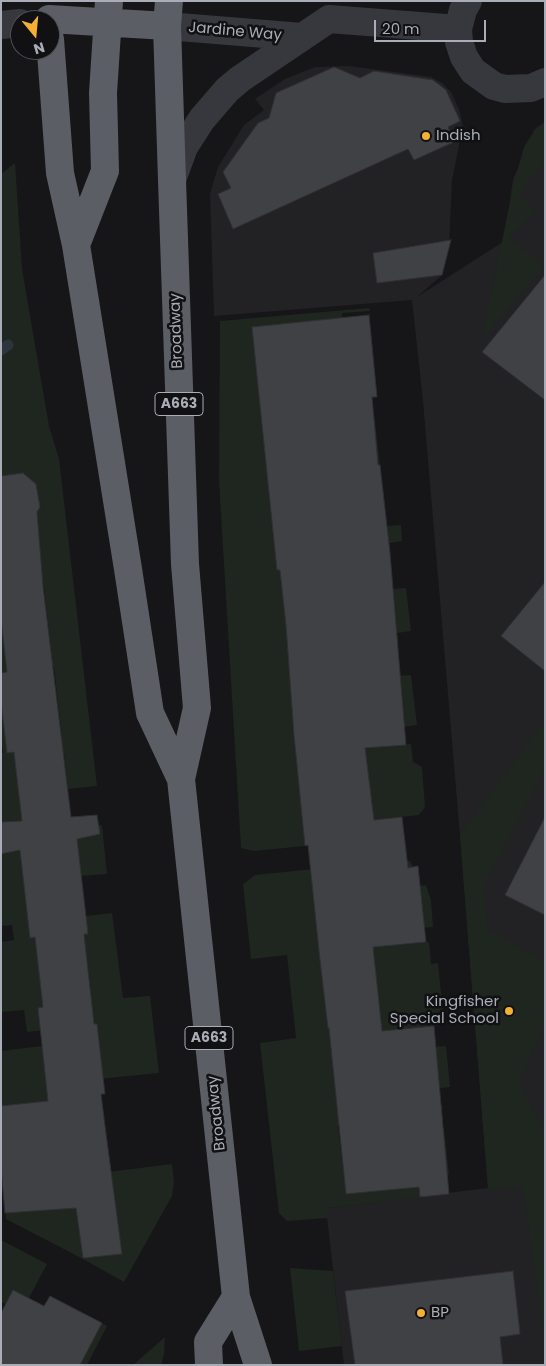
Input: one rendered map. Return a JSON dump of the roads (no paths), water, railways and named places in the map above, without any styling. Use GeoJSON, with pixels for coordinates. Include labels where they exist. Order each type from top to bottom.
{"type":"FeatureCollection","features":[{"type":"Feature","properties":{"kind":"highway"},"geometry":{"type":"LineString","coordinates":[[76,245],[105,171],[103,93],[108,12]]}},
{"type":"Feature","properties":{"kind":"highway"},"geometry":{"type":"LineString","coordinates":[[60,19],[108,12],[168,14]]}},
{"type":"Feature","properties":{"kind":"highway","name":"Broadway"},"geometry":{"type":"LineString","coordinates":[[168,14],[185,564],[197,708],[181,779],[236,1297],[258,1365]]}},
{"type":"Feature","properties":{"kind":"highway","name":"Broadway"},"geometry":{"type":"LineString","coordinates":[[52,60],[60,173],[76,245],[150,713],[181,779]]}},
{"type":"Feature","properties":{"kind":"highway"},"geometry":{"type":"LineString","coordinates":[[209,1365],[208,1342],[236,1297]]}},
{"type":"Feature","properties":{"kind":"street"},"geometry":{"type":"LineString","coordinates":[[468,1],[463,10],[458,29],[459,42],[464,57],[473,71],[490,84],[499,88],[515,90],[531,88],[545,82]]}},
{"type":"Feature","properties":{"kind":"street","name":"Jardine Way"},"geometry":{"type":"LineString","coordinates":[[172,180],[184,147],[202,119],[227,90],[302,37],[321,10],[458,29]]}},
{"type":"Feature","properties":{"kind":"street","name":"Jardine Way"},"geometry":{"type":"LineString","coordinates":[[168,14],[302,37]]}},
{"type":"Feature","properties":{"kind":"waterway"},"geometry":{"type":"LineString","coordinates":[[1,350],[8,345]]}},
{"type":"Feature","properties":{"kind":"place","name":"Indish"},"geometry":{"type":"Point","coordinates":[426,136]}},
{"type":"Feature","properties":{"kind":"place","name":"Kingfisher Special School"},"geometry":{"type":"Point","coordinates":[509,1011]}},
{"type":"Feature","properties":{"kind":"place","name":"BP"},"geometry":{"type":"Point","coordinates":[421,1313]}}]}
